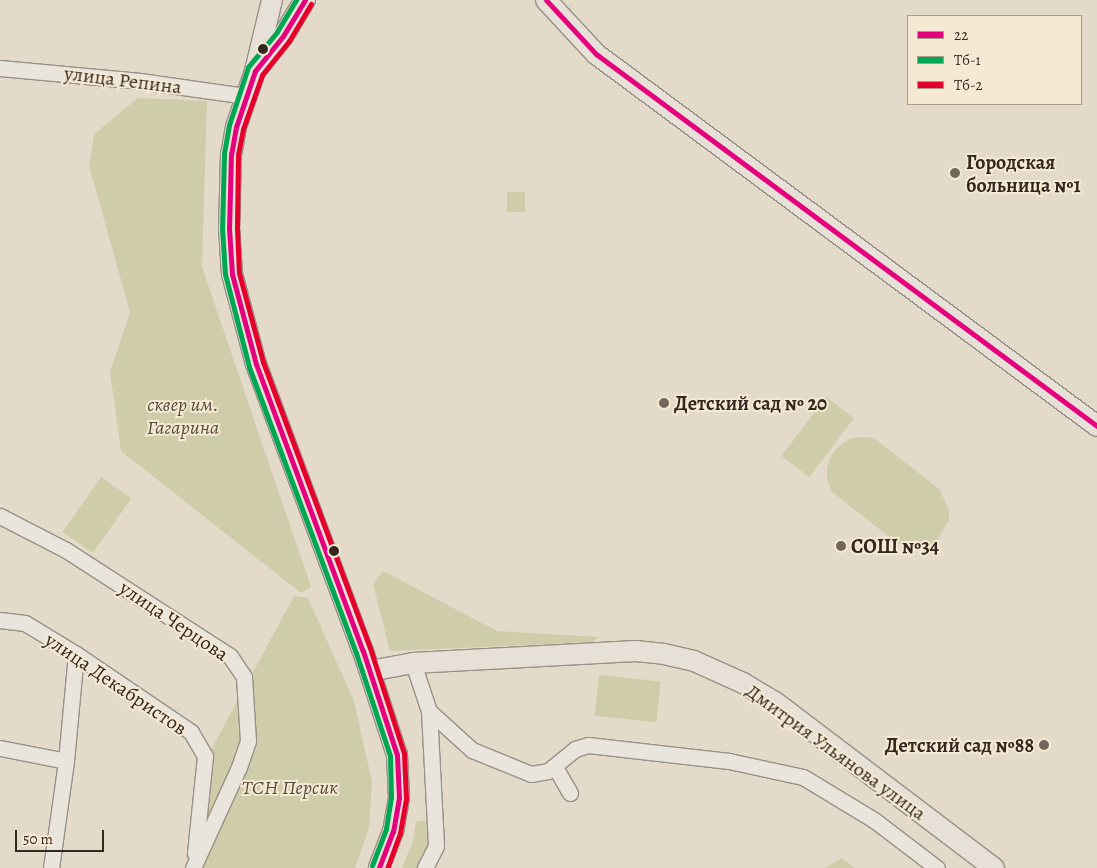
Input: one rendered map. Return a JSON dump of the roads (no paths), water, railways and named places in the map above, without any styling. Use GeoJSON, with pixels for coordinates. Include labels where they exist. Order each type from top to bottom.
{"type":"FeatureCollection","features":[{"type":"Feature","properties":{"kind":"main road"},"geometry":{"type":"LineString","coordinates":[[272,0],[255,71],[236,127],[231,154],[229,228],[232,274],[256,364],[370,671],[397,755],[400,777],[399,798],[393,831],[379,868]]}},
{"type":"Feature","properties":{"kind":"main road"},"geometry":{"type":"LineString","coordinates":[[255,71],[283,36],[305,0]]}},
{"type":"Feature","properties":{"kind":"main road"},"geometry":{"type":"LineString","coordinates":[[546,0],[596,54],[1097,426]]}},
{"type":"Feature","properties":{"kind":"main road","name":"Дмитрия Ульянова улица"},"geometry":{"type":"LineString","coordinates":[[370,671],[413,663],[636,651],[664,654],[694,661],[743,683],[775,702],[994,868]]}},
{"type":"Feature","properties":{"kind":"street","name":"улица Репина"},"geometry":{"type":"LineString","coordinates":[[0,68],[140,81],[245,96]]}},
{"type":"Feature","properties":{"kind":"street","name":"улица Черцова"},"geometry":{"type":"LineString","coordinates":[[0,516],[66,550],[230,656],[244,677],[248,741],[239,768],[193,866]]}},
{"type":"Feature","properties":{"kind":"street","name":"улица Декабристов"},"geometry":{"type":"LineString","coordinates":[[0,620],[24,623],[76,654],[190,732],[205,756],[193,866]]}},
{"type":"Feature","properties":{"kind":"street"},"geometry":{"type":"LineString","coordinates":[[50,868],[66,761],[76,654]]}},
{"type":"Feature","properties":{"kind":"street"},"geometry":{"type":"LineString","coordinates":[[413,663],[429,711],[436,846],[425,868]]}},
{"type":"Feature","properties":{"kind":"street"},"geometry":{"type":"LineString","coordinates":[[429,711],[472,750],[531,774],[548,772],[575,749],[588,745],[729,761],[803,777],[874,820],[937,868]]}},
{"type":"Feature","properties":{"kind":"street"},"geometry":{"type":"LineString","coordinates":[[0,748],[66,761]]}},
{"type":"Feature","properties":{"kind":"street"},"geometry":{"type":"LineString","coordinates":[[555,767],[570,793]]}},
{"type":"Feature","properties":{"kind":"place","name":"Городская больница №1"},"geometry":{"type":"Point","coordinates":[955,173]}},
{"type":"Feature","properties":{"kind":"place","name":"Детский сад № 20"},"geometry":{"type":"Point","coordinates":[664,403]}},
{"type":"Feature","properties":{"kind":"place","name":"СОШ №34"},"geometry":{"type":"Point","coordinates":[841,546]}},
{"type":"Feature","properties":{"kind":"place","name":"Детский сад №88"},"geometry":{"type":"Point","coordinates":[1044,745]}},
{"type":"Feature","properties":{"kind":"park label","name":"сквер им. Гагарина"},"geometry":{"type":"Point","coordinates":[183,416]}},
{"type":"Feature","properties":{"kind":"park label","name":"ТСН Персик"},"geometry":{"type":"Point","coordinates":[290,787]}}]}
